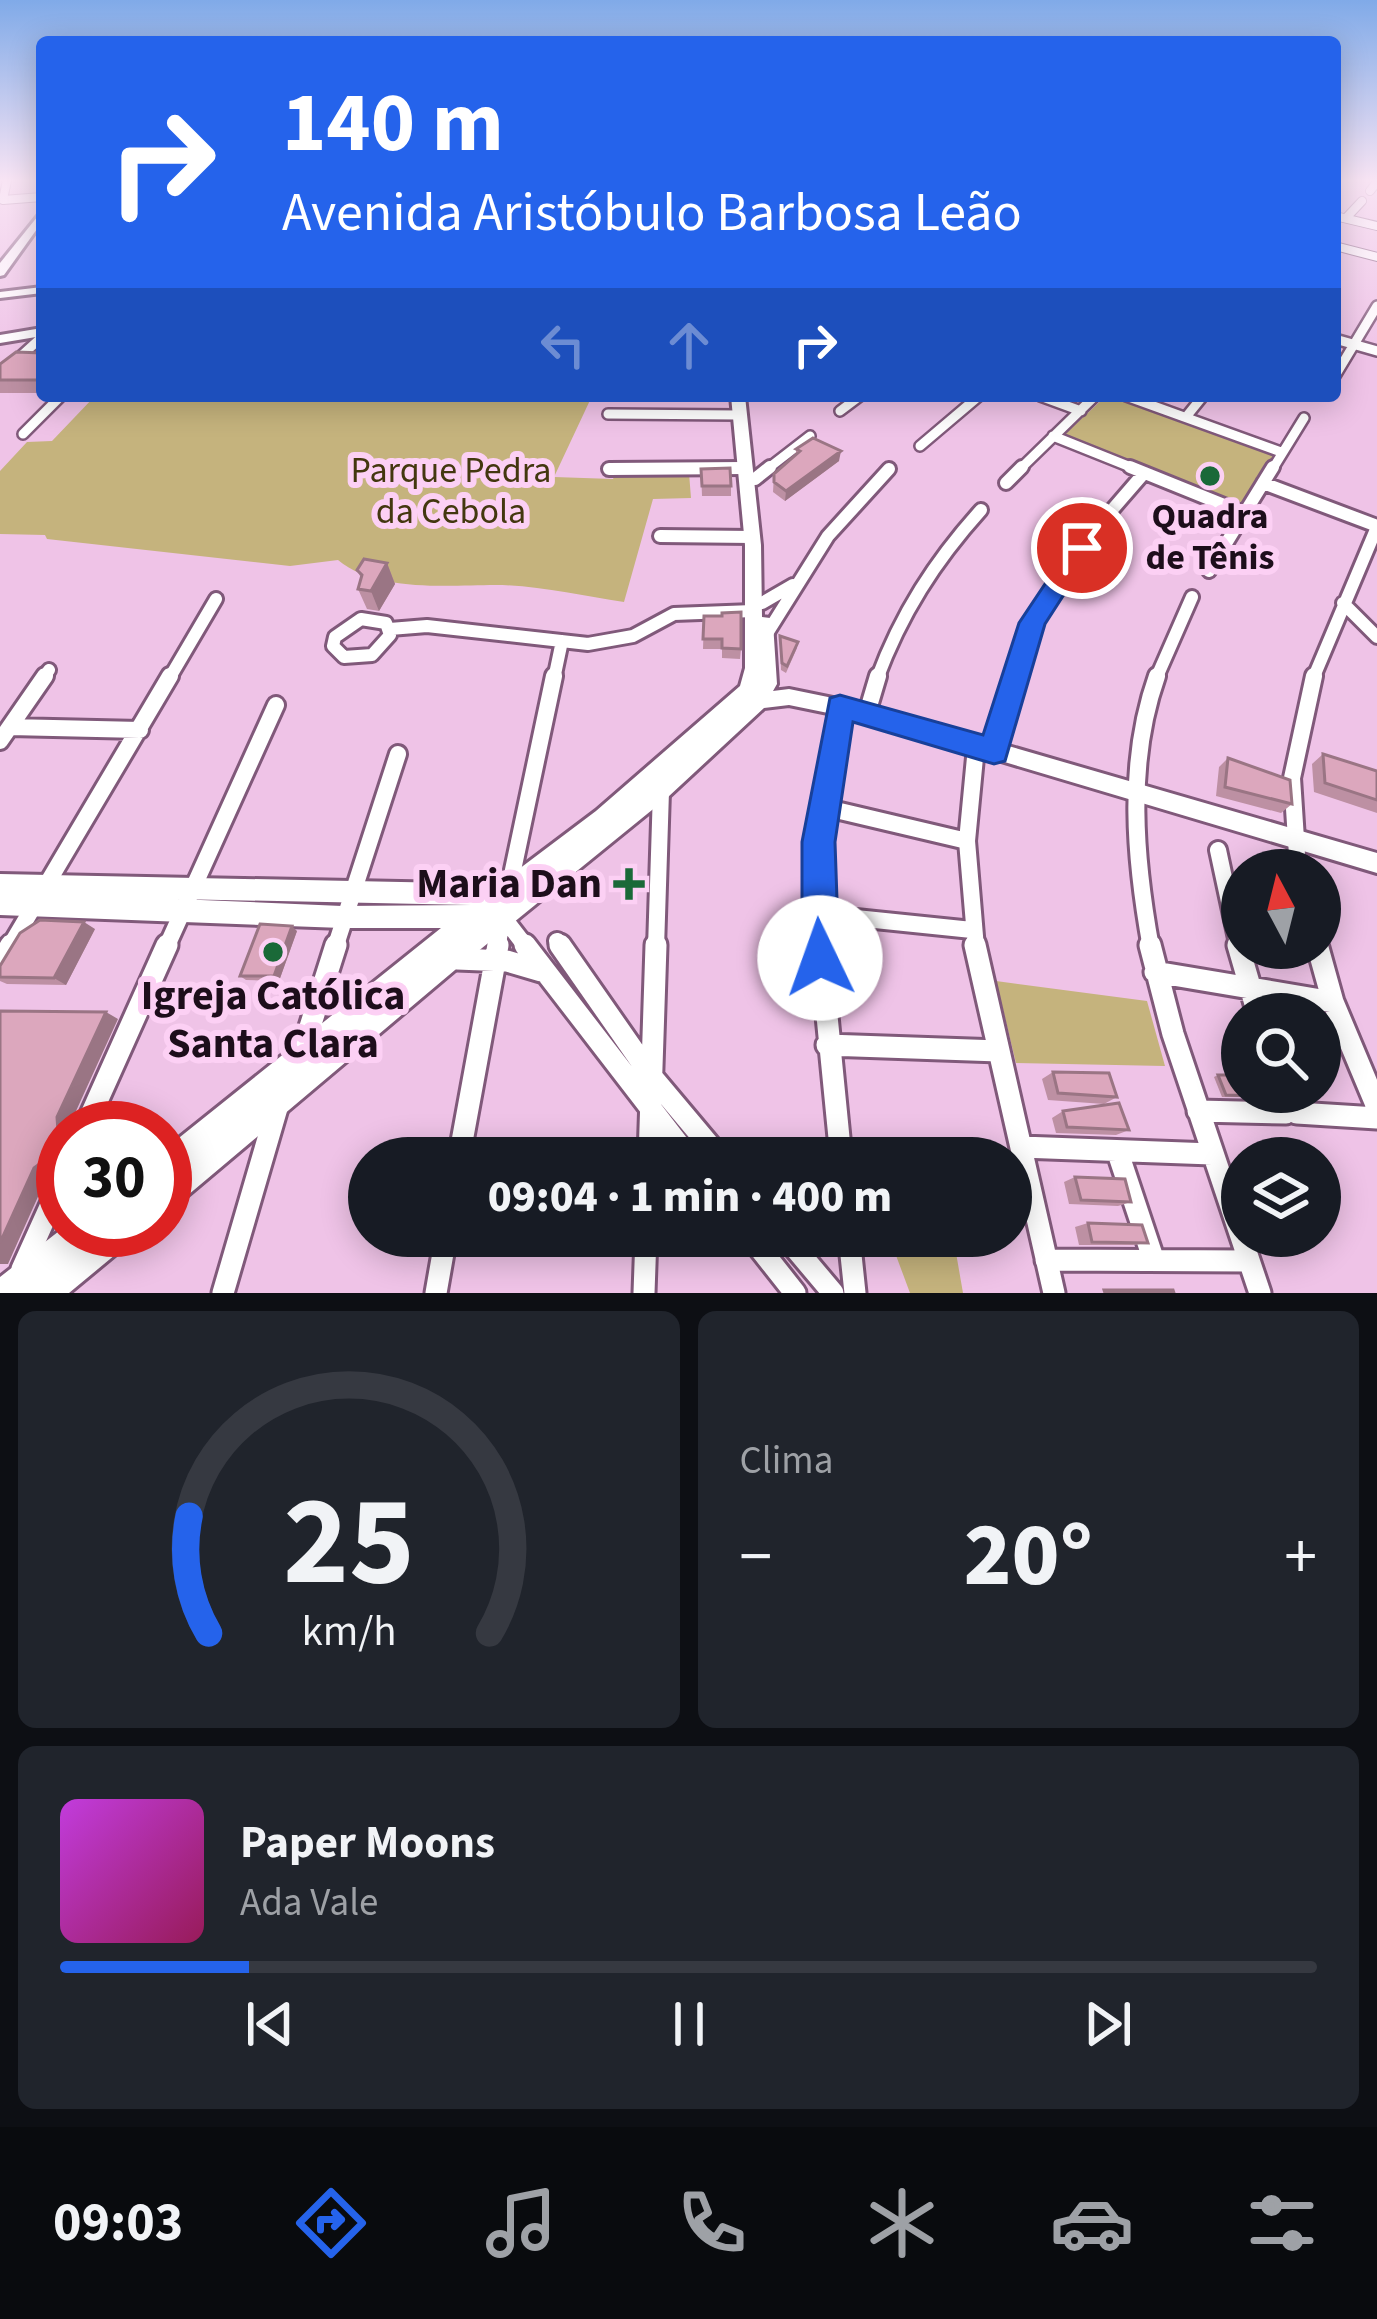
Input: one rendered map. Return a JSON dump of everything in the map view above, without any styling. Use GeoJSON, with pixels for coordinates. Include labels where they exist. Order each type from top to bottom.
{"type":"FeatureCollection","features":[{"type":"Feature","properties":{"kind":"main road"},"geometry":{"type":"LineString","coordinates":[[1,286],[27,240]]}},
{"type":"Feature","properties":{"kind":"main road"},"geometry":{"type":"LineString","coordinates":[[1,286],[36,243]]}},
{"type":"Feature","properties":{"kind":"street"},"geometry":{"type":"LineString","coordinates":[[1341,248],[1377,257]]}},
{"type":"Feature","properties":{"kind":"street"},"geometry":{"type":"LineString","coordinates":[[1,286],[36,289]]}},
{"type":"Feature","properties":{"kind":"street"},"geometry":{"type":"LineString","coordinates":[[1341,365],[1377,305]]}},
{"type":"Feature","properties":{"kind":"street"},"geometry":{"type":"LineString","coordinates":[[0,339],[36,335]]}},
{"type":"Feature","properties":{"kind":"street"},"geometry":{"type":"LineString","coordinates":[[0,375],[36,340]]}},
{"type":"Feature","properties":{"kind":"street"},"geometry":{"type":"LineString","coordinates":[[1341,341],[1377,351]]}},
{"type":"Feature","properties":{"kind":"street"},"geometry":{"type":"LineString","coordinates":[[23,434],[56,402]]}},
{"type":"Feature","properties":{"kind":"street"},"geometry":{"type":"LineString","coordinates":[[740,402],[757,537],[754,668],[758,692]]}},
{"type":"Feature","properties":{"kind":"street"},"geometry":{"type":"LineString","coordinates":[[745,421],[747,402]]}},
{"type":"Feature","properties":{"kind":"street"},"geometry":{"type":"LineString","coordinates":[[840,411],[852,402]]}},
{"type":"Feature","properties":{"kind":"street"},"geometry":{"type":"LineString","coordinates":[[920,446],[972,402]]}},
{"type":"Feature","properties":{"kind":"street"},"geometry":{"type":"LineString","coordinates":[[1058,402],[1081,410]]}},
{"type":"Feature","properties":{"kind":"street"},"geometry":{"type":"LineString","coordinates":[[1006,483],[1089,402]]}},
{"type":"Feature","properties":{"kind":"street"},"geometry":{"type":"LineString","coordinates":[[1143,402],[1281,452]]}},
{"type":"Feature","properties":{"kind":"street"},"geometry":{"type":"LineString","coordinates":[[1186,417],[1198,402]]}},
{"type":"Feature","properties":{"kind":"street"},"geometry":{"type":"LineString","coordinates":[[608,414],[745,421]]}},
{"type":"Feature","properties":{"kind":"street"},"geometry":{"type":"LineString","coordinates":[[1209,571],[1304,418]]}},
{"type":"Feature","properties":{"kind":"street"},"geometry":{"type":"LineString","coordinates":[[609,469],[751,472],[775,466],[810,436]]}},
{"type":"Feature","properties":{"kind":"street"},"geometry":{"type":"LineString","coordinates":[[1052,436],[1244,513]]}},
{"type":"Feature","properties":{"kind":"street"},"geometry":{"type":"LineString","coordinates":[[192,1174],[508,907],[661,791],[758,692],[766,635],[828,536],[890,469]]}},
{"type":"Feature","properties":{"kind":"street"},"geometry":{"type":"LineString","coordinates":[[1099,525],[1144,473]]}},
{"type":"Feature","properties":{"kind":"street"},"geometry":{"type":"LineString","coordinates":[[1263,483],[1377,527],[1298,718],[1293,849]]}},
{"type":"Feature","properties":{"kind":"street"},"geometry":{"type":"LineString","coordinates":[[867,713],[894,628],[941,556],[981,510]]}},
{"type":"Feature","properties":{"kind":"street"},"geometry":{"type":"LineString","coordinates":[[660,536],[757,537]]}},
{"type":"Feature","properties":{"kind":"street"},"geometry":{"type":"LineString","coordinates":[[1019,1137],[972,930],[967,841],[985,749],[1033,623],[1082,548]]}},
{"type":"Feature","properties":{"kind":"street"},"geometry":{"type":"LineString","coordinates":[[390,629],[428,626],[612,643],[691,610],[757,607],[797,583]]}},
{"type":"Feature","properties":{"kind":"street"},"geometry":{"type":"LineString","coordinates":[[1192,597],[1160,656],[1147,698],[1133,792],[1136,862],[1155,972],[1260,1293]]}},
{"type":"Feature","properties":{"kind":"street"},"geometry":{"type":"LineString","coordinates":[[0,964],[216,599]]}},
{"type":"Feature","properties":{"kind":"street"},"geometry":{"type":"LineString","coordinates":[[1343,603],[1377,638]]}},
{"type":"Feature","properties":{"kind":"street"},"geometry":{"type":"LineString","coordinates":[[757,607],[766,635]]}},
{"type":"Feature","properties":{"kind":"street"},"geometry":{"type":"LineString","coordinates":[[463,1137],[494,959],[562,641]]}},
{"type":"Feature","properties":{"kind":"street"},"geometry":{"type":"LineString","coordinates":[[5,734],[49,670]]}},
{"type":"Feature","properties":{"kind":"street"},"geometry":{"type":"LineString","coordinates":[[188,898],[342,917],[474,917],[508,907],[541,866],[758,692],[867,713],[1377,863]]}},
{"type":"Feature","properties":{"kind":"street"},"geometry":{"type":"LineString","coordinates":[[97,1101],[276,705]]}},
{"type":"Feature","properties":{"kind":"street"},"geometry":{"type":"LineString","coordinates":[[838,1137],[817,914],[823,808],[840,706]]}},
{"type":"Feature","properties":{"kind":"street"},"geometry":{"type":"LineString","coordinates":[[5,734],[140,730]]}},
{"type":"Feature","properties":{"kind":"street"},"geometry":{"type":"LineString","coordinates":[[299,1061],[398,754]]}},
{"type":"Feature","properties":{"kind":"street"},"geometry":{"type":"LineString","coordinates":[[649,1137],[661,791]]}},
{"type":"Feature","properties":{"kind":"street"},"geometry":{"type":"LineString","coordinates":[[823,808],[967,841]]}},
{"type":"Feature","properties":{"kind":"street"},"geometry":{"type":"LineString","coordinates":[[520,845],[541,866]]}},
{"type":"Feature","properties":{"kind":"street"},"geometry":{"type":"LineString","coordinates":[[1218,850],[1249,993]]}},
{"type":"Feature","properties":{"kind":"street"},"geometry":{"type":"LineString","coordinates":[[0,885],[40,895],[188,898],[350,892],[508,907]]}},
{"type":"Feature","properties":{"kind":"street"},"geometry":{"type":"LineString","coordinates":[[0,904],[40,895]]}},
{"type":"Feature","properties":{"kind":"street"},"geometry":{"type":"LineString","coordinates":[[508,907],[545,973],[673,1137]]}},
{"type":"Feature","properties":{"kind":"street"},"geometry":{"type":"LineString","coordinates":[[817,914],[972,930]]}},
{"type":"Feature","properties":{"kind":"street"},"geometry":{"type":"LineString","coordinates":[[192,1146],[474,917]]}},
{"type":"Feature","properties":{"kind":"street"},"geometry":{"type":"LineString","coordinates":[[557,940],[652,1077],[702,1137]]}},
{"type":"Feature","properties":{"kind":"street"},"geometry":{"type":"LineString","coordinates":[[446,961],[494,959],[545,973]]}},
{"type":"Feature","properties":{"kind":"street"},"geometry":{"type":"LineString","coordinates":[[1155,972],[1282,993]]}},
{"type":"Feature","properties":{"kind":"street"},"geometry":{"type":"LineString","coordinates":[[585,1023],[604,1009]]}},
{"type":"Feature","properties":{"kind":"street"},"geometry":{"type":"LineString","coordinates":[[1341,1019],[1377,1107]]}},
{"type":"Feature","properties":{"kind":"street"},"geometry":{"type":"LineString","coordinates":[[827,1045],[999,1051]]}},
{"type":"Feature","properties":{"kind":"street"},"geometry":{"type":"LineString","coordinates":[[223,1293],[278,1106]]}},
{"type":"Feature","properties":{"kind":"street"},"geometry":{"type":"LineString","coordinates":[[1198,1111],[1221,1109]]}},
{"type":"Feature","properties":{"kind":"street"},"geometry":{"type":"LineString","coordinates":[[1297,1113],[1377,1118]]}},
{"type":"Feature","properties":{"kind":"street"},"geometry":{"type":"LineString","coordinates":[[1032,1149],[1212,1154]]}},
{"type":"Feature","properties":{"kind":"street"},"geometry":{"type":"LineString","coordinates":[[1118,1153],[1154,1258]]}},
{"type":"Feature","properties":{"kind":"street"},"geometry":{"type":"LineString","coordinates":[[1032,1217],[1054,1293]]}},
{"type":"Feature","properties":{"kind":"street"},"geometry":{"type":"LineString","coordinates":[[21,1290],[36,1250]]}},
{"type":"Feature","properties":{"kind":"street"},"geometry":{"type":"LineString","coordinates":[[21,1290],[56,1257]]}},
{"type":"Feature","properties":{"kind":"street"},"geometry":{"type":"LineString","coordinates":[[21,1290],[77,1257]]}},
{"type":"Feature","properties":{"kind":"street"},"geometry":{"type":"LineString","coordinates":[[436,1293],[442,1257]]}},
{"type":"Feature","properties":{"kind":"street"},"geometry":{"type":"LineString","coordinates":[[644,1293],[645,1257]]}},
{"type":"Feature","properties":{"kind":"street"},"geometry":{"type":"LineString","coordinates":[[767,1257],[795,1293]]}},
{"type":"Feature","properties":{"kind":"street"},"geometry":{"type":"LineString","coordinates":[[803,1257],[833,1293]]}},
{"type":"Feature","properties":{"kind":"street"},"geometry":{"type":"LineString","coordinates":[[851,1257],[855,1293]]}},
{"type":"Feature","properties":{"kind":"street"},"geometry":{"type":"LineString","coordinates":[[1046,1260],[1250,1261]]}},
{"type":"Feature","properties":{"kind":"green space","name":"Parque Pedra da Cebola"},"geometry":{"type":"Polygon","coordinates":[[[89,402],[589,402],[554,477],[613,479],[616,473],[689,473],[691,498],[653,499],[624,602],[527,587],[436,586],[373,578],[338,560],[290,566],[47,539],[45,535],[0,534],[0,471],[27,442],[52,441],[89,402]]]}},
{"type":"Feature","properties":{"kind":"green space"},"geometry":{"type":"Polygon","coordinates":[[[1100,402],[1134,402],[1278,454],[1244,508],[1064,435],[1100,402]]]}},
{"type":"Feature","properties":{"kind":"green space"},"geometry":{"type":"Polygon","coordinates":[[[996,981],[1147,1001],[1165,1066],[1016,1063],[996,981]]]}},
{"type":"Feature","properties":{"kind":"green space"},"geometry":{"type":"Polygon","coordinates":[[[897,1257],[957,1257],[963,1293],[910,1293],[897,1257]]]}},
{"type":"Feature","properties":{"kind":"building"},"geometry":{"type":"Polygon","coordinates":[[[16,352],[36,353],[36,380],[0,380],[0,364],[16,352]]]}},
{"type":"Feature","properties":{"kind":"building"},"geometry":{"type":"Polygon","coordinates":[[[813,438],[841,451],[786,491],[774,482],[774,474],[813,438]]]}},
{"type":"Feature","properties":{"kind":"building"},"geometry":{"type":"Polygon","coordinates":[[[730,468],[731,486],[702,486],[701,469],[730,468]]]}},
{"type":"Feature","properties":{"kind":"building"},"geometry":{"type":"Polygon","coordinates":[[[364,559],[387,563],[371,591],[358,589],[362,575],[357,570],[364,559]]]}},
{"type":"Feature","properties":{"kind":"building"},"geometry":{"type":"Polygon","coordinates":[[[741,612],[741,649],[722,648],[722,639],[703,639],[704,616],[741,612]]]}},
{"type":"Feature","properties":{"kind":"building"},"geometry":{"type":"Polygon","coordinates":[[[780,636],[798,642],[787,666],[782,663],[780,636]]]}},
{"type":"Feature","properties":{"kind":"building"},"geometry":{"type":"Polygon","coordinates":[[[1323,754],[1377,771],[1377,800],[1325,783],[1323,754]]]}},
{"type":"Feature","properties":{"kind":"building"},"geometry":{"type":"Polygon","coordinates":[[[1228,758],[1290,780],[1292,804],[1225,787],[1228,758]]]}},
{"type":"Feature","properties":{"kind":"building"},"geometry":{"type":"Polygon","coordinates":[[[40,920],[84,922],[54,978],[0,977],[0,966],[20,933],[40,920]]]}},
{"type":"Feature","properties":{"kind":"building","name":"Igreja Católica Santa Clara"},"geometry":{"type":"Polygon","coordinates":[[[260,924],[292,926],[274,976],[240,976],[260,924]]]}},
{"type":"Feature","properties":{"kind":"building"},"geometry":{"type":"Polygon","coordinates":[[[0,1011],[106,1012],[64,1101],[36,1101],[36,1167],[0,1243],[0,1011]]]}},
{"type":"Feature","properties":{"kind":"building"},"geometry":{"type":"Polygon","coordinates":[[[1053,1072],[1109,1073],[1117,1097],[1058,1093],[1053,1072]]]}},
{"type":"Feature","properties":{"kind":"building"},"geometry":{"type":"Polygon","coordinates":[[[1119,1103],[1129,1130],[1067,1127],[1063,1111],[1119,1103]]]}},
{"type":"Feature","properties":{"kind":"building"},"geometry":{"type":"Polygon","coordinates":[[[1075,1177],[1125,1179],[1131,1202],[1081,1200],[1075,1177]]]}},
{"type":"Feature","properties":{"kind":"building"},"geometry":{"type":"Polygon","coordinates":[[[1088,1223],[1142,1225],[1148,1243],[1092,1242],[1088,1223]]]}},
{"type":"Feature","properties":{"kind":"building"},"geometry":{"type":"Polygon","coordinates":[[[1173,1290],[1174,1293],[1105,1293],[1173,1290]]]}},
{"type":"Feature","properties":{"kind":"place","name":"Quadra de Tênis"},"geometry":{"type":"Point","coordinates":[1210,476]}},
{"type":"Feature","properties":{"kind":"place","name":"Maria Dan"},"geometry":{"type":"Point","coordinates":[629,884]}},
{"type":"Feature","properties":{"kind":"place","name":"Igreja Católica Santa Clara"},"geometry":{"type":"Point","coordinates":[273,952]}},
{"type":"Feature","properties":{"kind":"route"},"geometry":{"type":"LineString","coordinates":[[820,958],[818,842],[840,706],[994,752],[1007,695],[1033,623],[1082,548]]}}]}
